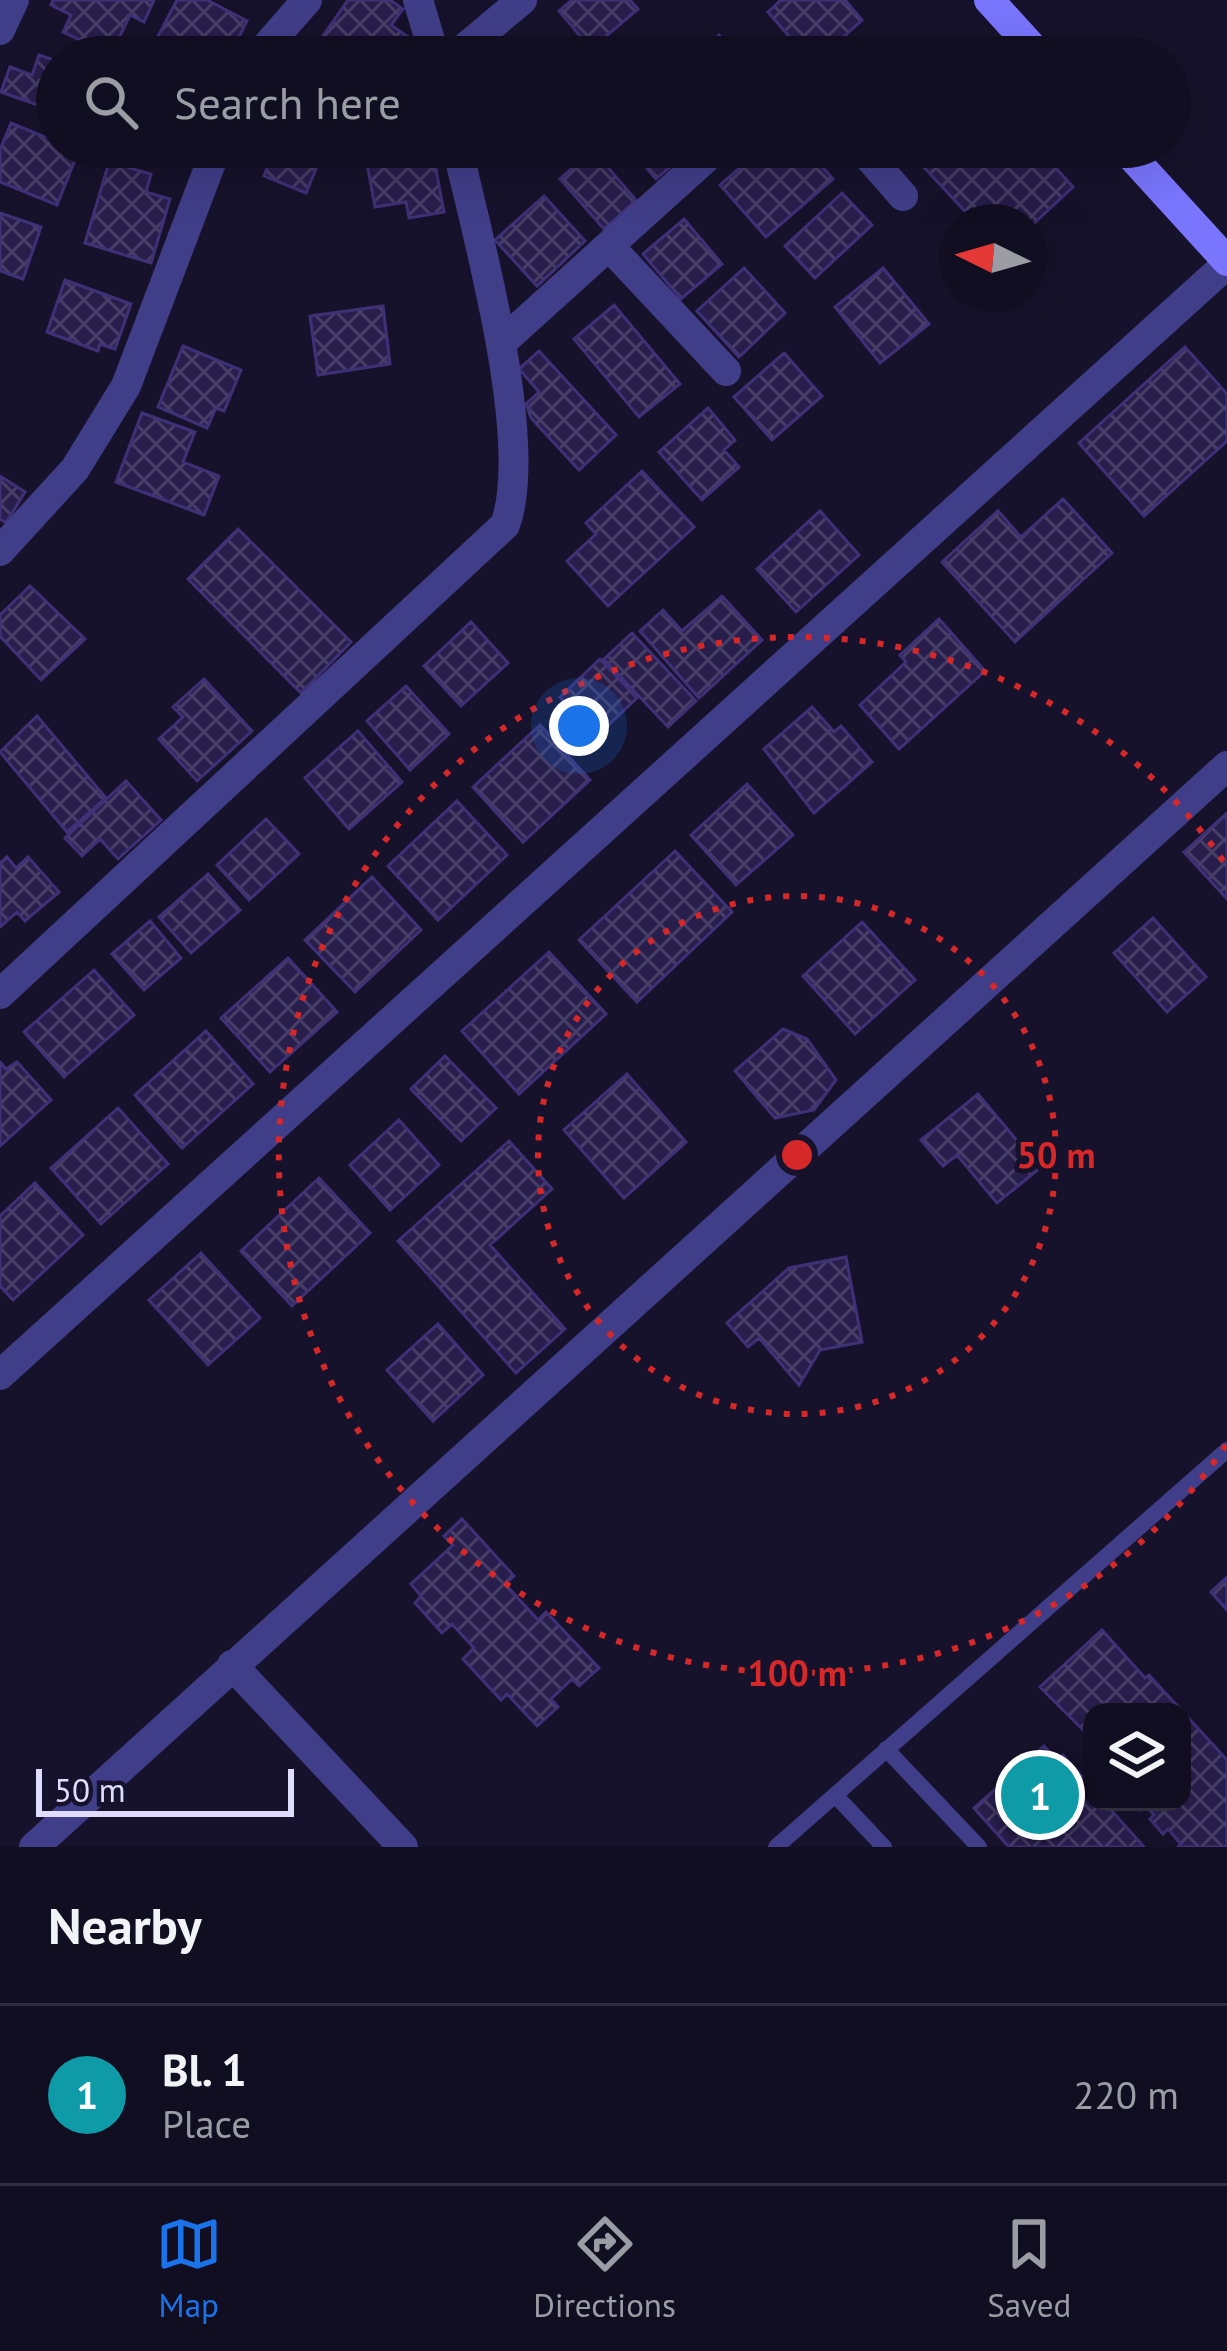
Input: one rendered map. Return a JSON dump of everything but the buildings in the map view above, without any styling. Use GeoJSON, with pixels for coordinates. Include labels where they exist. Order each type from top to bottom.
{"type":"FeatureCollection","features":[{"type":"Feature","properties":{"kind":"main road"},"geometry":{"type":"LineString","coordinates":[[989,0],[1022,36]]}},
{"type":"Feature","properties":{"kind":"main road"},"geometry":{"type":"LineString","coordinates":[[1142,168],[1227,262]]}},
{"type":"Feature","properties":{"kind":"street"},"geometry":{"type":"LineString","coordinates":[[0,30],[14,0]]}},
{"type":"Feature","properties":{"kind":"street"},"geometry":{"type":"LineString","coordinates":[[418,0],[429,36]]}},
{"type":"Feature","properties":{"kind":"street"},"geometry":{"type":"LineString","coordinates":[[479,36],[522,0]]}},
{"type":"Feature","properties":{"kind":"street"},"geometry":{"type":"LineString","coordinates":[[271,36],[292,4]]}},
{"type":"Feature","properties":{"kind":"street"},"geometry":{"type":"LineString","coordinates":[[0,551],[75,470],[127,386],[209,168]]}},
{"type":"Feature","properties":{"kind":"street"},"geometry":{"type":"LineString","coordinates":[[0,994],[505,525],[516,495],[501,343],[462,168]]}},
{"type":"Feature","properties":{"kind":"street"},"geometry":{"type":"LineString","coordinates":[[501,343],[695,168]]}},
{"type":"Feature","properties":{"kind":"street"},"geometry":{"type":"LineString","coordinates":[[878,168],[903,196]]}},
{"type":"Feature","properties":{"kind":"street"},"geometry":{"type":"LineString","coordinates":[[609,246],[727,371]]}},
{"type":"Feature","properties":{"kind":"street"},"geometry":{"type":"LineString","coordinates":[[0,1376],[1227,262]]}},
{"type":"Feature","properties":{"kind":"street"},"geometry":{"type":"LineString","coordinates":[[34,1847],[1227,766]]}},
{"type":"Feature","properties":{"kind":"street"},"geometry":{"type":"LineString","coordinates":[[232,1665],[404,1847]]}},
{"type":"Feature","properties":{"kind":"lane"},"geometry":{"type":"LineString","coordinates":[[776,1847],[1227,1450]]}},
{"type":"Feature","properties":{"kind":"lane"},"geometry":{"type":"LineString","coordinates":[[886,1749],[979,1847]]}},
{"type":"Feature","properties":{"kind":"lane"},"geometry":{"type":"LineString","coordinates":[[835,1795],[884,1847]]}},
{"type":"Feature","properties":{"kind":"place","name":"Bl. 1"},"geometry":{"type":"Point","coordinates":[1040,1795]}}]}
